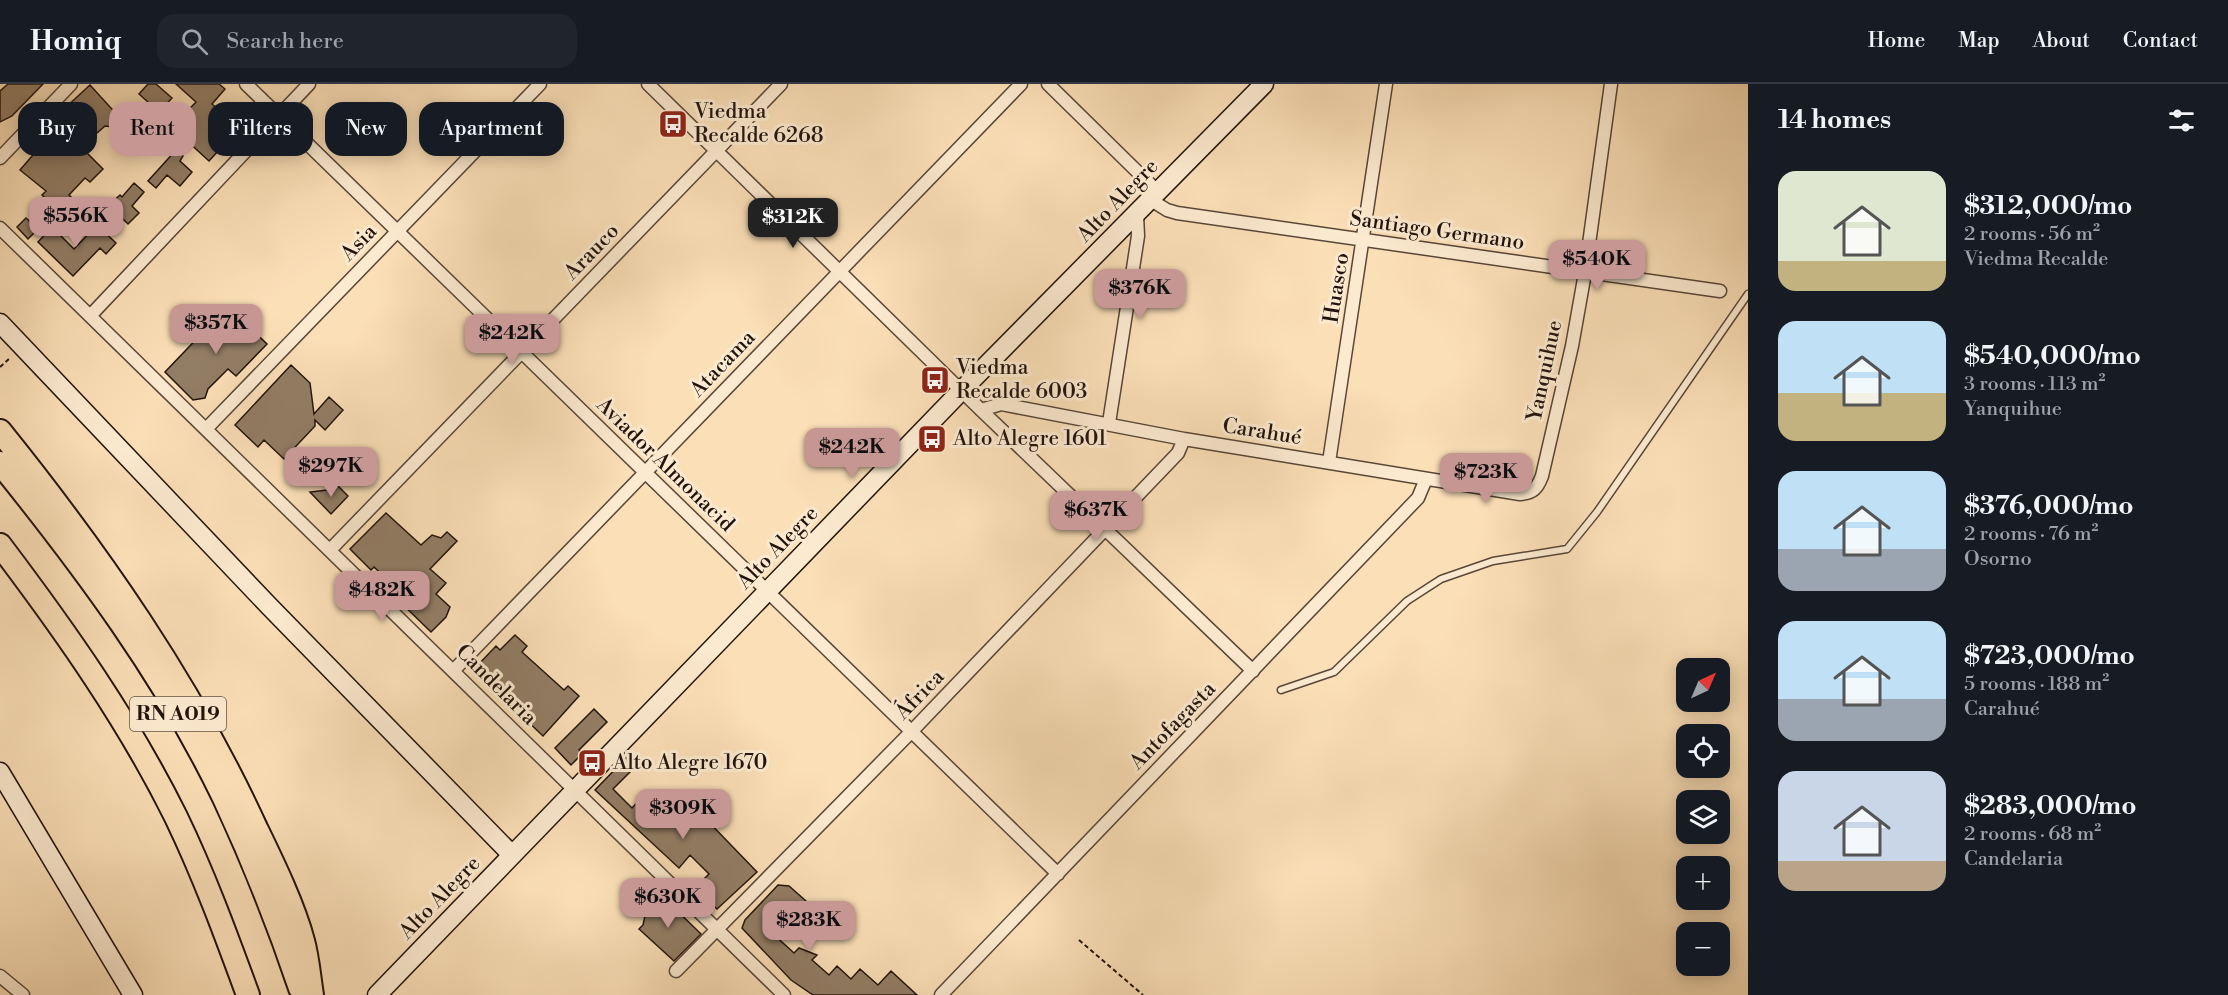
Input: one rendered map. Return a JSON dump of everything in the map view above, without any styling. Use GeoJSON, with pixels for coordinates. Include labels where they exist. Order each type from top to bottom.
{"type":"FeatureCollection","features":[{"type":"Feature","properties":{"kind":"highway"},"geometry":{"type":"LineString","coordinates":[[0,431],[57,504],[141,621],[203,724],[239,790],[273,864],[303,940],[312,995]]}},
{"type":"Feature","properties":{"kind":"highway","name":"RN A019"},"geometry":{"type":"LineString","coordinates":[[0,463],[91,580],[125,629],[185,725],[223,797],[255,867],[302,995]]}},
{"type":"Feature","properties":{"kind":"highway","name":"RN A019"},"geometry":{"type":"LineString","coordinates":[[0,545],[81,657],[143,756],[176,817],[209,890],[248,995]]}},
{"type":"Feature","properties":{"kind":"highway"},"geometry":{"type":"LineString","coordinates":[[0,568],[72,665],[130,762],[163,824],[196,898],[233,995]]}},
{"type":"Feature","properties":{"kind":"main road","name":"Alto Alegre"},"geometry":{"type":"LineString","coordinates":[[379,993],[961,391],[1264,84]]}},
{"type":"Feature","properties":{"kind":"main road"},"geometry":{"type":"LineString","coordinates":[[0,323],[269,606],[512,855]]}},
{"type":"Feature","properties":{"kind":"main road"},"geometry":{"type":"LineString","coordinates":[[0,772],[132,995]]}},
{"type":"Feature","properties":{"kind":"street"},"geometry":{"type":"LineString","coordinates":[[0,158],[71,84]]}},
{"type":"Feature","properties":{"kind":"street","name":"Aviador Almonacid"},"geometry":{"type":"LineString","coordinates":[[246,84],[265,102]]}},
{"type":"Feature","properties":{"kind":"street"},"geometry":{"type":"LineString","coordinates":[[292,102],[309,84]]}},
{"type":"Feature","properties":{"kind":"street","name":"Asia"},"geometry":{"type":"LineString","coordinates":[[206,429],[540,84]]}},
{"type":"Feature","properties":{"kind":"street"},"geometry":{"type":"LineString","coordinates":[[648,84],[838,272],[1253,670]]}},
{"type":"Feature","properties":{"kind":"street","name":"Arauco"},"geometry":{"type":"LineString","coordinates":[[330,550],[781,84]]}},
{"type":"Feature","properties":{"kind":"street","name":"Atacama"},"geometry":{"type":"LineString","coordinates":[[453,671],[1021,84]]}},
{"type":"Feature","properties":{"kind":"street","name":"Santiago Germano"},"geometry":{"type":"LineString","coordinates":[[1048,84],[1167,210],[1364,241],[1720,291]]}},
{"type":"Feature","properties":{"kind":"street","name":"Huasco"},"geometry":{"type":"LineString","coordinates":[[1329,462],[1386,84]]}},
{"type":"Feature","properties":{"kind":"street","name":"Yanquihue"},"geometry":{"type":"LineString","coordinates":[[1538,488],[1572,346],[1585,273],[1611,84]]}},
{"type":"Feature","properties":{"kind":"street","name":"Aviador Almonacid"},"geometry":{"type":"LineString","coordinates":[[313,150],[1058,874]]}},
{"type":"Feature","properties":{"kind":"street"},"geometry":{"type":"LineString","coordinates":[[90,315],[241,156]]}},
{"type":"Feature","properties":{"kind":"street"},"geometry":{"type":"LineString","coordinates":[[1109,423],[1138,236],[1137,215]]}},
{"type":"Feature","properties":{"kind":"street","name":"Candelaria"},"geometry":{"type":"LineString","coordinates":[[0,228],[783,995]]}},
{"type":"Feature","properties":{"kind":"street","name":"Carahué"},"geometry":{"type":"LineString","coordinates":[[981,410],[1001,404],[1184,439],[1520,494],[1531,493],[1538,488]]}},
{"type":"Feature","properties":{"kind":"street","name":"África"},"geometry":{"type":"LineString","coordinates":[[676,971],[1105,530],[1178,453],[1184,439]]}},
{"type":"Feature","properties":{"kind":"street","name":"Antofagasta"},"geometry":{"type":"LineString","coordinates":[[941,995],[1418,498],[1426,479]]}},
{"type":"Feature","properties":{"kind":"street"},"geometry":{"type":"LineString","coordinates":[[0,976],[22,995]]}},
{"type":"Feature","properties":{"kind":"lane"},"geometry":{"type":"LineString","coordinates":[[1281,690],[1334,672],[1407,601],[1441,579],[1493,561],[1567,549],[1598,512],[1748,294]]}},
{"type":"Feature","properties":{"kind":"path"},"geometry":{"type":"LineString","coordinates":[[1079,940],[1143,995]]}},
{"type":"Feature","properties":{"kind":"building"},"geometry":{"type":"Polygon","coordinates":[[[8,84],[43,84],[26,102],[18,102],[18,110],[12,116],[0,122],[0,91],[8,84]]]}},
{"type":"Feature","properties":{"kind":"building"},"geometry":{"type":"Polygon","coordinates":[[[148,84],[156,84],[172,98],[168,102],[148,102],[139,94],[148,84]]]}},
{"type":"Feature","properties":{"kind":"building"},"geometry":{"type":"Polygon","coordinates":[[[176,84],[219,84],[225,89],[214,102],[208,102],[208,156],[214,156],[209,161],[196,149],[196,102],[176,84]]]}},
{"type":"Feature","properties":{"kind":"building"},"geometry":{"type":"Polygon","coordinates":[[[90,85],[109,106],[109,126],[105,126],[97,133],[97,102],[72,102],[90,85]]]}},
{"type":"Feature","properties":{"kind":"building"},"geometry":{"type":"Polygon","coordinates":[[[32,156],[90,156],[103,169],[90,182],[85,178],[69,195],[78,204],[65,217],[42,195],[46,191],[20,170],[32,156]]]}},
{"type":"Feature","properties":{"kind":"building"},"geometry":{"type":"Polygon","coordinates":[[[171,156],[183,156],[180,161],[192,172],[180,186],[167,175],[156,188],[148,181],[171,156]]]}},
{"type":"Feature","properties":{"kind":"building"},"geometry":{"type":"Polygon","coordinates":[[[134,183],[144,192],[132,206],[139,213],[128,224],[109,205],[120,195],[122,197],[134,183]]]}},
{"type":"Feature","properties":{"kind":"building"},"geometry":{"type":"Polygon","coordinates":[[[26,218],[38,229],[28,239],[17,227],[26,218]]]}},
{"type":"Feature","properties":{"kind":"building"},"geometry":{"type":"Polygon","coordinates":[[[97,225],[116,243],[106,254],[100,248],[73,276],[38,242],[52,227],[74,249],[97,225]]]}},
{"type":"Feature","properties":{"kind":"building"},"geometry":{"type":"Polygon","coordinates":[[[228,306],[267,344],[236,376],[228,369],[208,389],[205,398],[193,400],[165,372],[228,306]]]}},
{"type":"Feature","properties":{"kind":"building"},"geometry":{"type":"Polygon","coordinates":[[[291,365],[310,383],[314,414],[329,397],[343,410],[325,430],[315,420],[315,426],[284,459],[264,440],[258,447],[235,425],[291,365]]]}},
{"type":"Feature","properties":{"kind":"building"},"geometry":{"type":"Polygon","coordinates":[[[335,483],[348,496],[331,514],[310,492],[327,490],[335,483]]]}},
{"type":"Feature","properties":{"kind":"building"},"geometry":{"type":"Polygon","coordinates":[[[386,513],[421,545],[432,535],[441,538],[447,532],[457,541],[430,569],[446,583],[436,594],[450,607],[446,617],[431,632],[391,593],[396,588],[374,567],[371,570],[350,549],[386,513]]]}},
{"type":"Feature","properties":{"kind":"building"},"geometry":{"type":"Polygon","coordinates":[[[515,635],[527,646],[522,652],[564,690],[568,686],[579,696],[543,736],[520,714],[524,710],[478,665],[496,646],[500,650],[515,635]]]}},
{"type":"Feature","properties":{"kind":"building"},"geometry":{"type":"Polygon","coordinates":[[[594,709],[607,722],[579,750],[583,753],[571,765],[555,748],[594,709]]]}},
{"type":"Feature","properties":{"kind":"building"},"geometry":{"type":"Polygon","coordinates":[[[630,754],[639,763],[613,789],[632,808],[647,792],[660,804],[663,800],[671,808],[664,816],[683,833],[702,815],[757,872],[717,909],[695,888],[709,874],[690,855],[679,868],[595,790],[630,754]]]}},
{"type":"Feature","properties":{"kind":"building"},"geometry":{"type":"Polygon","coordinates":[[[778,885],[789,886],[806,901],[800,907],[806,913],[795,925],[787,918],[771,932],[794,953],[799,948],[817,955],[812,960],[829,975],[837,966],[851,979],[860,969],[878,985],[891,971],[917,995],[813,995],[791,980],[742,928],[745,920],[778,885]]]}},
{"type":"Feature","properties":{"kind":"building"},"geometry":{"type":"Polygon","coordinates":[[[661,895],[701,934],[674,961],[639,929],[643,925],[646,911],[661,895]]]}},
{"type":"Feature","properties":{"kind":"place","name":"Viedma Recalde 6268"},"geometry":{"type":"Point","coordinates":[673,124]}},
{"type":"Feature","properties":{"kind":"place","name":"Viedma Recalde 6003"},"geometry":{"type":"Point","coordinates":[935,380]}},
{"type":"Feature","properties":{"kind":"place","name":"Alto Alegre 1601"},"geometry":{"type":"Point","coordinates":[932,439]}},
{"type":"Feature","properties":{"kind":"place","name":"Alto Alegre 1670"},"geometry":{"type":"Point","coordinates":[592,763]}}]}
